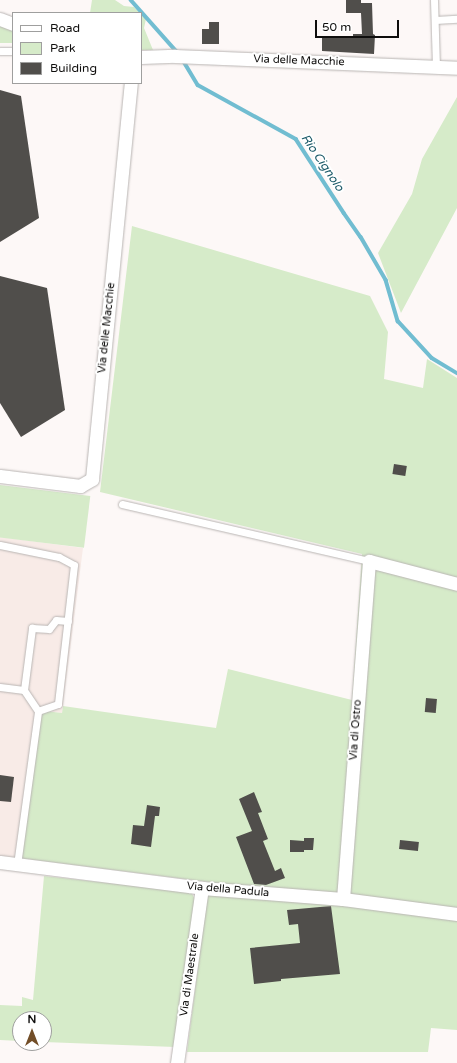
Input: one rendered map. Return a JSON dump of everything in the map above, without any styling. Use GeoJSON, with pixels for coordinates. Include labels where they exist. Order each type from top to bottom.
{"type":"FeatureCollection","features":[{"type":"Feature","properties":{"kind":"street"},"geometry":{"type":"LineString","coordinates":[[0,19],[12,24]]}},
{"type":"Feature","properties":{"kind":"street","name":"Via delle Macchie"},"geometry":{"type":"LineString","coordinates":[[142,57],[175,56],[457,68]]}},
{"type":"Feature","properties":{"kind":"street","name":"Via delle Macchie"},"geometry":{"type":"LineString","coordinates":[[0,476],[80,486],[92,479],[131,84]]}},
{"type":"Feature","properties":{"kind":"street"},"geometry":{"type":"LineString","coordinates":[[369,559],[457,584]]}},
{"type":"Feature","properties":{"kind":"street","name":"Via di Ostro"},"geometry":{"type":"LineString","coordinates":[[344,899],[369,559]]}},
{"type":"Feature","properties":{"kind":"street","name":"Via della Padula"},"geometry":{"type":"LineString","coordinates":[[0,862],[202,888],[344,899],[457,914]]}},
{"type":"Feature","properties":{"kind":"street","name":"Via di Maestrale"},"geometry":{"type":"LineString","coordinates":[[177,1063],[202,888]]}},
{"type":"Feature","properties":{"kind":"lane"},"geometry":{"type":"LineString","coordinates":[[434,0],[436,67]]}},
{"type":"Feature","properties":{"kind":"lane"},"geometry":{"type":"LineString","coordinates":[[435,20],[457,19]]}},
{"type":"Feature","properties":{"kind":"lane"},"geometry":{"type":"LineString","coordinates":[[0,50],[12,51]]}},
{"type":"Feature","properties":{"kind":"lane"},"geometry":{"type":"LineString","coordinates":[[122,504],[369,559]]}},
{"type":"Feature","properties":{"kind":"lane"},"geometry":{"type":"LineString","coordinates":[[0,545],[59,557],[74,565],[58,704],[38,711]]}},
{"type":"Feature","properties":{"kind":"lane"},"geometry":{"type":"LineString","coordinates":[[17,865],[38,711],[24,690],[32,628],[49,629],[56,620],[68,621]]}},
{"type":"Feature","properties":{"kind":"lane"},"geometry":{"type":"LineString","coordinates":[[0,687],[24,690]]}},
{"type":"Feature","properties":{"kind":"shaded area"},"geometry":{"type":"Polygon","coordinates":[[[0,537],[83,548],[62,713],[37,710],[18,858],[0,856],[0,537]]]}},
{"type":"Feature","properties":{"kind":"green space"},"geometry":{"type":"Polygon","coordinates":[[[92,0],[115,0],[124,6],[134,7],[139,12],[90,12],[92,0]]]}},
{"type":"Feature","properties":{"kind":"green space"},"geometry":{"type":"Polygon","coordinates":[[[142,15],[146,19],[144,28],[153,50],[142,50],[142,15]]]}},
{"type":"Feature","properties":{"kind":"green space"},"geometry":{"type":"Polygon","coordinates":[[[0,24],[12,28],[12,43],[0,43],[0,24]]]}},
{"type":"Feature","properties":{"kind":"green space"},"geometry":{"type":"Polygon","coordinates":[[[457,97],[457,208],[401,313],[378,253],[412,194],[422,159],[457,97]]]}},
{"type":"Feature","properties":{"kind":"green space"},"geometry":{"type":"Polygon","coordinates":[[[132,226],[370,296],[388,332],[384,379],[423,388],[427,359],[457,378],[457,1030],[431,1028],[428,1052],[187,1052],[209,882],[18,858],[37,710],[62,713],[63,706],[216,728],[228,669],[352,700],[362,554],[100,492],[132,226]]]}},
{"type":"Feature","properties":{"kind":"green space"},"geometry":{"type":"Polygon","coordinates":[[[0,485],[90,496],[84,548],[0,537],[0,485]]]}},
{"type":"Feature","properties":{"kind":"green space"},"geometry":{"type":"Polygon","coordinates":[[[44,876],[191,892],[195,899],[175,1047],[52,1042],[52,1011],[12,1011],[12,1041],[0,1040],[0,1005],[22,1006],[22,997],[33,1000],[44,876]]]}},
{"type":"Feature","properties":{"kind":"building"},"geometry":{"type":"Polygon","coordinates":[[[346,0],[361,0],[361,3],[372,3],[373,34],[375,35],[374,54],[322,51],[322,36],[353,37],[353,34],[362,34],[361,13],[346,13],[346,0]]]}},
{"type":"Feature","properties":{"kind":"building"},"geometry":{"type":"Polygon","coordinates":[[[209,22],[219,22],[219,44],[202,44],[202,29],[209,29],[209,22]]]}},
{"type":"Feature","properties":{"kind":"building"},"geometry":{"type":"Polygon","coordinates":[[[0,90],[21,96],[39,218],[0,242],[0,90]]]}},
{"type":"Feature","properties":{"kind":"building"},"geometry":{"type":"Polygon","coordinates":[[[0,276],[47,288],[65,410],[21,437],[0,403],[0,276]]]}},
{"type":"Feature","properties":{"kind":"building"},"geometry":{"type":"Polygon","coordinates":[[[394,464],[407,466],[405,476],[392,474],[394,464]]]}},
{"type":"Feature","properties":{"kind":"building"},"geometry":{"type":"Polygon","coordinates":[[[426,698],[437,699],[436,713],[425,712],[426,698]]]}},
{"type":"Feature","properties":{"kind":"building"},"geometry":{"type":"Polygon","coordinates":[[[0,775],[14,777],[11,802],[0,801],[0,775]]]}},
{"type":"Feature","properties":{"kind":"building"},"geometry":{"type":"Polygon","coordinates":[[[254,792],[262,812],[258,813],[268,839],[263,841],[275,871],[281,868],[285,878],[266,885],[254,884],[236,837],[252,831],[239,799],[254,792]]]}},
{"type":"Feature","properties":{"kind":"building"},"geometry":{"type":"Polygon","coordinates":[[[147,805],[160,807],[159,816],[155,816],[151,847],[131,844],[133,825],[144,826],[147,805]]]}},
{"type":"Feature","properties":{"kind":"building"},"geometry":{"type":"Polygon","coordinates":[[[304,838],[314,838],[313,850],[304,850],[304,852],[290,852],[290,840],[304,841],[304,838]]]}},
{"type":"Feature","properties":{"kind":"building"},"geometry":{"type":"Polygon","coordinates":[[[400,840],[419,842],[418,851],[399,849],[400,840]]]}},
{"type":"Feature","properties":{"kind":"building"},"geometry":{"type":"Polygon","coordinates":[[[331,906],[340,974],[281,979],[281,981],[254,984],[250,948],[300,943],[298,924],[289,925],[287,910],[331,906]]]}},
{"type":"Feature","properties":{"kind":"waterway","name":"Rio Cignolo"},"geometry":{"type":"LineString","coordinates":[[131,0],[142,12]]}},
{"type":"Feature","properties":{"kind":"waterway","name":"Rio Cignolo"},"geometry":{"type":"LineString","coordinates":[[142,12],[178,53]]}},
{"type":"Feature","properties":{"kind":"waterway","name":"Rio Cignolo"},"geometry":{"type":"LineString","coordinates":[[183,60],[198,85],[296,139],[361,237],[386,280],[398,321],[432,358],[457,373]]}}]}
